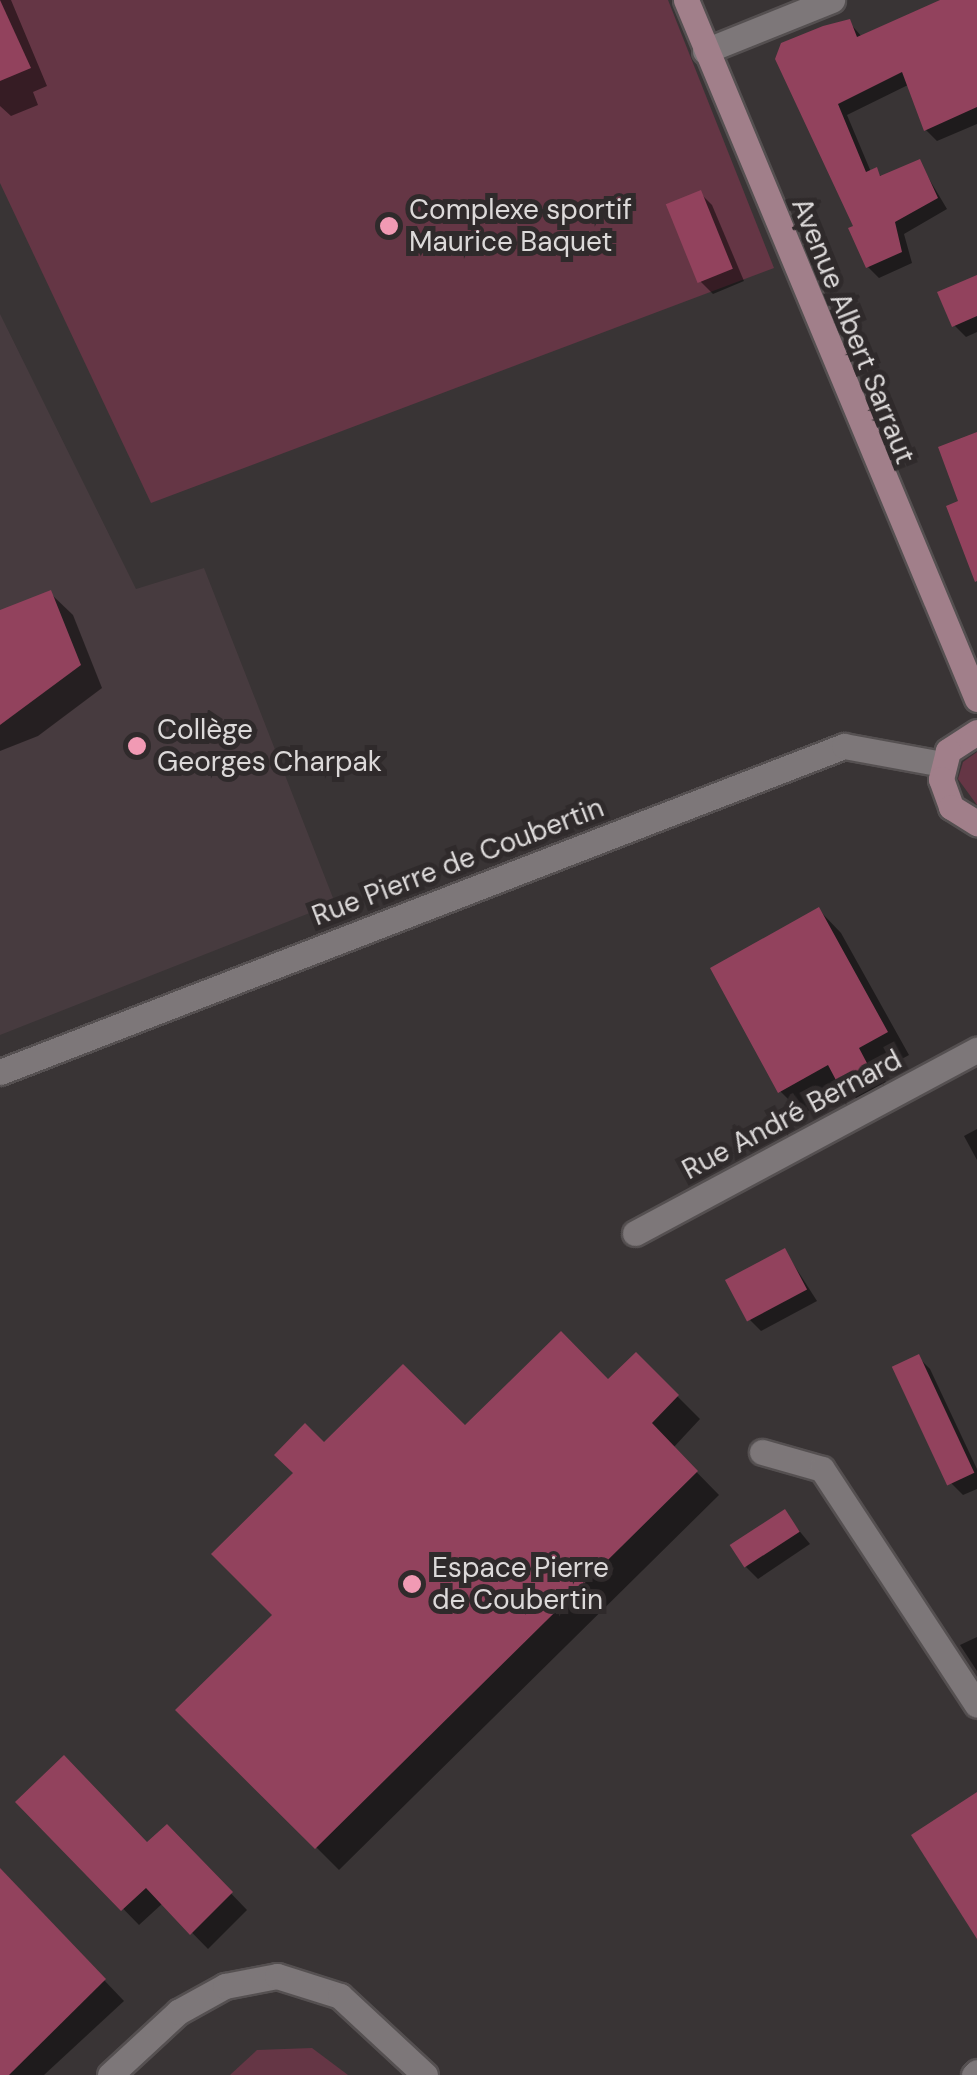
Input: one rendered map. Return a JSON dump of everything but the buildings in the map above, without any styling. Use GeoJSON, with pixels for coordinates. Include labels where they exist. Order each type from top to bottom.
{"type":"FeatureCollection","features":[{"type":"Feature","properties":{"kind":"street","name":"Avenue Albert Sarraut"},"geometry":{"type":"LineString","coordinates":[[686,0],[972,692],[968,736],[942,764]]}},
{"type":"Feature","properties":{"kind":"street"},"geometry":{"type":"LineString","coordinates":[[705,50],[832,0]]}},
{"type":"Feature","properties":{"kind":"street","name":"Rue Pierre de Coubertin"},"geometry":{"type":"LineString","coordinates":[[0,1072],[844,746],[942,764]]}},
{"type":"Feature","properties":{"kind":"street"},"geometry":{"type":"LineString","coordinates":[[942,764],[951,807],[977,823]]}},
{"type":"Feature","properties":{"kind":"street","name":"Rue André Bernard"},"geometry":{"type":"LineString","coordinates":[[635,1233],[977,1050]]}},
{"type":"Feature","properties":{"kind":"street"},"geometry":{"type":"LineString","coordinates":[[762,1452],[822,1469],[977,1705]]}},
{"type":"Feature","properties":{"kind":"street"},"geometry":{"type":"LineString","coordinates":[[110,2075],[178,2012],[226,1986],[277,1976],[340,1996],[425,2075]]}},
{"type":"Feature","properties":{"kind":"shaded area","name":"Complexe sportif Maurice Baquet"},"geometry":{"type":"Polygon","coordinates":[[[0,0],[668,0],[774,268],[151,503],[0,183],[0,0]]]}},
{"type":"Feature","properties":{"kind":"shaded area","name":"Collège Georges Charpak"},"geometry":{"type":"Polygon","coordinates":[[[0,314],[136,589],[204,568],[335,903],[0,1035],[0,314]]]}},
{"type":"Feature","properties":{"kind":"shaded area"},"geometry":{"type":"Polygon","coordinates":[[[977,752],[977,805],[958,779],[963,762],[977,752]]]}},
{"type":"Feature","properties":{"kind":"shaded area"},"geometry":{"type":"Polygon","coordinates":[[[312,2048],[348,2075],[230,2075],[257,2050],[312,2048]]]}},
{"type":"Feature","properties":{"kind":"place","name":"Complexe sportif Maurice Baquet"},"geometry":{"type":"Point","coordinates":[389,226]}},
{"type":"Feature","properties":{"kind":"place","name":"Collège Georges Charpak"},"geometry":{"type":"Point","coordinates":[137,746]}},
{"type":"Feature","properties":{"kind":"place","name":"Espace Pierre de Coubertin"},"geometry":{"type":"Point","coordinates":[412,1584]}}]}
